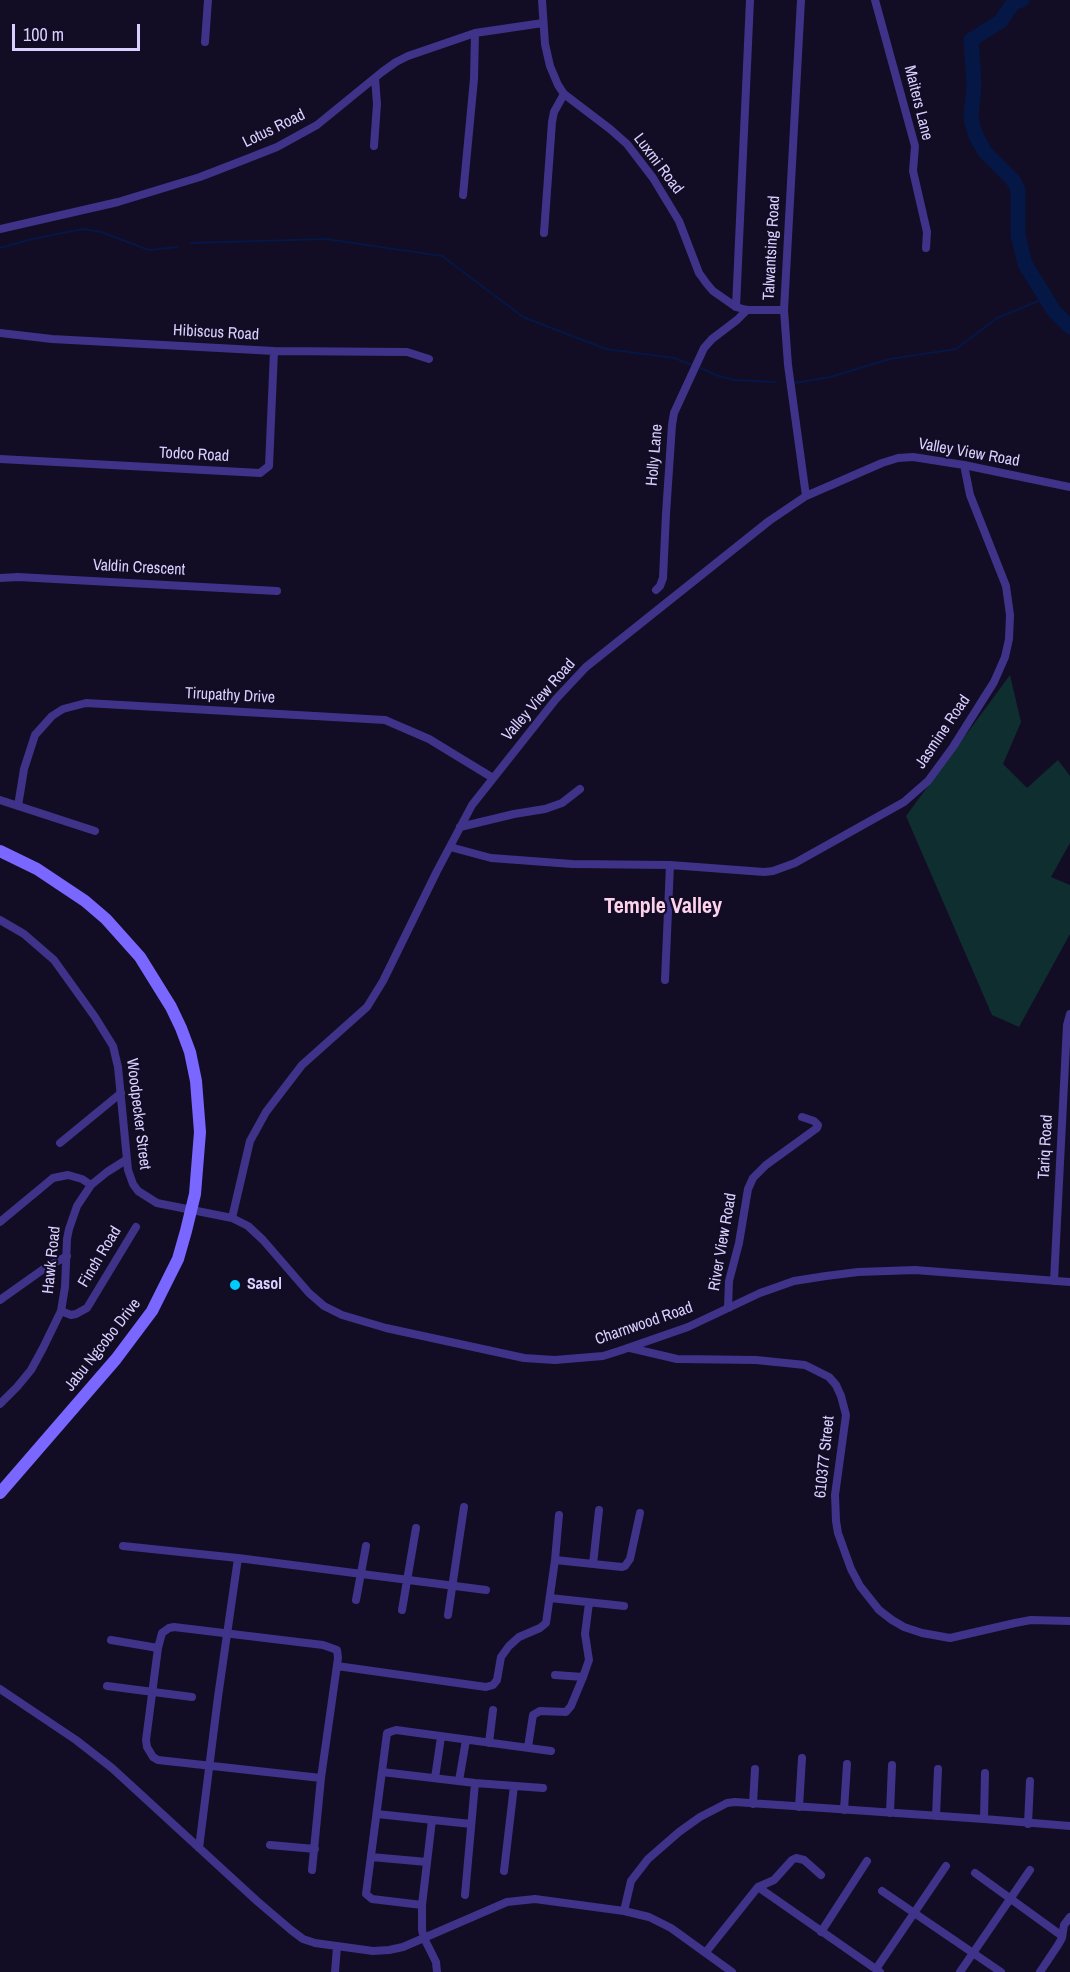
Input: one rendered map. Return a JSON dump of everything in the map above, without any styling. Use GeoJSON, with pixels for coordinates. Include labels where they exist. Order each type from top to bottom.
{"type":"FeatureCollection","features":[{"type":"Feature","properties":{"kind":"main road","name":"Jabu Ngcobo Drive"},"geometry":{"type":"LineString","coordinates":[[0,851],[63,884],[106,919],[140,957],[182,1028],[190,1052],[199,1109],[195,1194],[178,1259],[152,1311],[116,1359],[0,1493]]}},
{"type":"Feature","properties":{"kind":"street"},"geometry":{"type":"LineString","coordinates":[[205,42],[208,0]]}},
{"type":"Feature","properties":{"kind":"street","name":"Luxmi Road"},"geometry":{"type":"LineString","coordinates":[[542,0],[544,44],[550,66],[564,94],[627,144],[653,178],[668,201],[688,242],[699,273],[713,291],[736,307],[747,310],[784,309]]}},
{"type":"Feature","properties":{"kind":"street"},"geometry":{"type":"LineString","coordinates":[[736,307],[750,0]]}},
{"type":"Feature","properties":{"kind":"street","name":"Talwantsing Road"},"geometry":{"type":"LineString","coordinates":[[801,0],[784,309],[788,365],[806,496]]}},
{"type":"Feature","properties":{"kind":"street","name":"Maiters Lane"},"geometry":{"type":"LineString","coordinates":[[875,0],[915,146],[913,171],[927,232],[926,248]]}},
{"type":"Feature","properties":{"kind":"street","name":"Lotus Road"},"geometry":{"type":"LineString","coordinates":[[0,229],[129,199],[200,177],[277,147],[317,125],[396,62],[408,56],[475,33],[543,23]]}},
{"type":"Feature","properties":{"kind":"street"},"geometry":{"type":"LineString","coordinates":[[463,195],[474,79],[475,33]]}},
{"type":"Feature","properties":{"kind":"street"},"geometry":{"type":"LineString","coordinates":[[374,146],[377,104],[375,78]]}},
{"type":"Feature","properties":{"kind":"street"},"geometry":{"type":"LineString","coordinates":[[544,233],[552,122],[554,112],[564,94]]}},
{"type":"Feature","properties":{"kind":"street","name":"Holly Lane"},"geometry":{"type":"LineString","coordinates":[[656,590],[663,578],[673,419],[701,352],[712,339],[747,310]]}},
{"type":"Feature","properties":{"kind":"street","name":"Hibiscus Road"},"geometry":{"type":"LineString","coordinates":[[0,333],[51,339],[274,351],[407,352],[429,359]]}},
{"type":"Feature","properties":{"kind":"street","name":"Todco Road"},"geometry":{"type":"LineString","coordinates":[[0,459],[260,473],[269,466],[274,351]]}},
{"type":"Feature","properties":{"kind":"street","name":"Valley View Road"},"geometry":{"type":"LineString","coordinates":[[232,1218],[244,1162],[256,1129],[302,1065],[358,1016],[376,994],[472,805],[556,699],[586,667],[769,521],[806,496],[871,467],[898,458],[913,457],[964,465],[1070,488]]}},
{"type":"Feature","properties":{"kind":"street","name":"Jasmine Road"},"geometry":{"type":"LineString","coordinates":[[450,847],[491,858],[572,864],[670,865],[754,872],[773,871],[784,868],[904,802],[923,787],[939,768],[1000,671],[1010,629],[1006,586],[970,495],[964,465]]}},
{"type":"Feature","properties":{"kind":"street","name":"Valdin Crescent"},"geometry":{"type":"LineString","coordinates":[[0,578],[18,577],[277,591]]}},
{"type":"Feature","properties":{"kind":"street","name":"Tirupathy Drive"},"geometry":{"type":"LineString","coordinates":[[18,806],[24,769],[36,735],[52,716],[63,709],[86,703],[385,720],[429,739],[493,778]]}},
{"type":"Feature","properties":{"kind":"street"},"geometry":{"type":"LineString","coordinates":[[460,827],[545,809],[562,803],[580,789]]}},
{"type":"Feature","properties":{"kind":"street"},"geometry":{"type":"LineString","coordinates":[[0,800],[95,831]]}},
{"type":"Feature","properties":{"kind":"street"},"geometry":{"type":"LineString","coordinates":[[665,980],[670,865]]}},
{"type":"Feature","properties":{"kind":"street","name":"Woodpecker Street"},"geometry":{"type":"LineString","coordinates":[[1,922],[24,934],[54,960],[113,1046],[121,1093],[126,1160],[133,1184],[143,1196],[157,1203],[191,1210]]}},
{"type":"Feature","properties":{"kind":"street","name":"Tariq Road"},"geometry":{"type":"LineString","coordinates":[[1054,1281],[1067,1025],[1070,1014]]}},
{"type":"Feature","properties":{"kind":"street"},"geometry":{"type":"LineString","coordinates":[[60,1143],[121,1093]]}},
{"type":"Feature","properties":{"kind":"street","name":"River View Road"},"geometry":{"type":"LineString","coordinates":[[728,1308],[729,1281],[739,1243],[748,1188],[753,1178],[766,1165],[817,1128],[818,1125],[814,1121],[802,1117]]}},
{"type":"Feature","properties":{"kind":"street","name":"Hawk Road"},"geometry":{"type":"LineString","coordinates":[[0,1404],[31,1370],[61,1311],[65,1287],[67,1239],[77,1206],[91,1185],[126,1160]]}},
{"type":"Feature","properties":{"kind":"street"},"geometry":{"type":"LineString","coordinates":[[0,1222],[53,1178],[68,1174],[91,1185]]}},
{"type":"Feature","properties":{"kind":"street","name":"Charnwood Road"},"geometry":{"type":"LineString","coordinates":[[191,1210],[232,1218],[248,1226],[309,1293],[324,1306],[342,1315],[386,1328],[524,1358],[555,1360],[603,1356],[688,1327],[760,1293],[794,1281],[858,1272],[915,1270],[1070,1282]]}},
{"type":"Feature","properties":{"kind":"street","name":"Finch Road"},"geometry":{"type":"LineString","coordinates":[[61,1311],[76,1314],[87,1308],[135,1227]]}},
{"type":"Feature","properties":{"kind":"street"},"geometry":{"type":"LineString","coordinates":[[0,1300],[45,1268],[67,1256]]}},
{"type":"Feature","properties":{"kind":"street","name":"610377 Street"},"geometry":{"type":"LineString","coordinates":[[630,1348],[677,1359],[756,1360],[805,1365],[829,1377],[841,1396],[846,1415],[835,1495],[838,1533],[860,1586],[879,1610],[892,1620],[922,1633],[950,1638],[1023,1622],[1070,1621]]}},
{"type":"Feature","properties":{"kind":"street"},"geometry":{"type":"LineString","coordinates":[[448,1615],[464,1507]]}},
{"type":"Feature","properties":{"kind":"street"},"geometry":{"type":"LineString","coordinates":[[593,1564],[599,1510]]}},
{"type":"Feature","properties":{"kind":"street"},"geometry":{"type":"LineString","coordinates":[[555,1560],[622,1567],[630,1559],[640,1513]]}},
{"type":"Feature","properties":{"kind":"street"},"geometry":{"type":"LineString","coordinates":[[337,1666],[490,1687],[497,1680],[501,1657],[509,1646],[519,1637],[546,1623],[559,1515]]}},
{"type":"Feature","properties":{"kind":"street"},"geometry":{"type":"LineString","coordinates":[[402,1610],[416,1528]]}},
{"type":"Feature","properties":{"kind":"street"},"geometry":{"type":"LineString","coordinates":[[123,1546],[238,1558],[486,1590]]}},
{"type":"Feature","properties":{"kind":"street"},"geometry":{"type":"LineString","coordinates":[[356,1600],[366,1546]]}},
{"type":"Feature","properties":{"kind":"street"},"geometry":{"type":"LineString","coordinates":[[199,1848],[238,1558]]}},
{"type":"Feature","properties":{"kind":"street"},"geometry":{"type":"LineString","coordinates":[[550,1598],[624,1606]]}},
{"type":"Feature","properties":{"kind":"street"},"geometry":{"type":"LineString","coordinates":[[528,1747],[533,1715],[540,1711],[566,1712],[571,1706],[590,1655],[585,1634],[588,1603]]}},
{"type":"Feature","properties":{"kind":"street"},"geometry":{"type":"LineString","coordinates":[[312,1870],[321,1778],[338,1653],[334,1647],[227,1634],[169,1628],[162,1633],[146,1740],[149,1752],[158,1760],[321,1778]]}},
{"type":"Feature","properties":{"kind":"street"},"geometry":{"type":"LineString","coordinates":[[111,1640],[158,1648]]}},
{"type":"Feature","properties":{"kind":"street"},"geometry":{"type":"LineString","coordinates":[[555,1675],[583,1677]]}},
{"type":"Feature","properties":{"kind":"street"},"geometry":{"type":"LineString","coordinates":[[107,1686],[192,1697]]}},
{"type":"Feature","properties":{"kind":"street"},"geometry":{"type":"LineString","coordinates":[[0,1689],[76,1740],[112,1768],[303,1939],[337,1947],[389,1950],[424,1938],[492,1908],[517,1900],[535,1899],[624,1911],[661,1922],[732,1972]]}},
{"type":"Feature","properties":{"kind":"street"},"geometry":{"type":"LineString","coordinates":[[489,1743],[493,1710]]}},
{"type":"Feature","properties":{"kind":"street"},"geometry":{"type":"LineString","coordinates":[[423,1905],[367,1897],[386,1736],[390,1731],[551,1751]]}},
{"type":"Feature","properties":{"kind":"street"},"geometry":{"type":"LineString","coordinates":[[435,1778],[441,1737]]}},
{"type":"Feature","properties":{"kind":"street"},"geometry":{"type":"LineString","coordinates":[[459,1781],[466,1740]]}},
{"type":"Feature","properties":{"kind":"street"},"geometry":{"type":"LineString","coordinates":[[799,1807],[802,1758]]}},
{"type":"Feature","properties":{"kind":"street"},"geometry":{"type":"LineString","coordinates":[[844,1810],[847,1764]]}},
{"type":"Feature","properties":{"kind":"street"},"geometry":{"type":"LineString","coordinates":[[890,1813],[892,1765]]}},
{"type":"Feature","properties":{"kind":"street"},"geometry":{"type":"LineString","coordinates":[[753,1804],[755,1769]]}},
{"type":"Feature","properties":{"kind":"street"},"geometry":{"type":"LineString","coordinates":[[936,1816],[938,1769]]}},
{"type":"Feature","properties":{"kind":"street"},"geometry":{"type":"LineString","coordinates":[[382,1772],[543,1788]]}},
{"type":"Feature","properties":{"kind":"street"},"geometry":{"type":"LineString","coordinates":[[984,1819],[985,1773]]}},
{"type":"Feature","properties":{"kind":"street"},"geometry":{"type":"LineString","coordinates":[[1028,1824],[1030,1781]]}},
{"type":"Feature","properties":{"kind":"street"},"geometry":{"type":"LineString","coordinates":[[465,1894],[476,1783]]}},
{"type":"Feature","properties":{"kind":"street"},"geometry":{"type":"LineString","coordinates":[[504,1871],[514,1786]]}},
{"type":"Feature","properties":{"kind":"street"},"geometry":{"type":"LineString","coordinates":[[624,1911],[631,1881],[648,1859],[679,1832],[719,1806],[735,1802],[1070,1826]]}},
{"type":"Feature","properties":{"kind":"street"},"geometry":{"type":"LineString","coordinates":[[377,1815],[471,1824]]}},
{"type":"Feature","properties":{"kind":"street"},"geometry":{"type":"LineString","coordinates":[[432,1820],[423,1905],[424,1938],[436,1962],[437,1972]]}},
{"type":"Feature","properties":{"kind":"street"},"geometry":{"type":"LineString","coordinates":[[270,1845],[315,1848]]}},
{"type":"Feature","properties":{"kind":"street"},"geometry":{"type":"LineString","coordinates":[[371,1857],[427,1863]]}},
{"type":"Feature","properties":{"kind":"street"},"geometry":{"type":"LineString","coordinates":[[706,1952],[758,1887],[774,1880],[788,1862],[796,1858],[804,1860],[822,1875]]}},
{"type":"Feature","properties":{"kind":"street"},"geometry":{"type":"LineString","coordinates":[[821,1932],[867,1861]]}},
{"type":"Feature","properties":{"kind":"street"},"geometry":{"type":"LineString","coordinates":[[758,1887],[878,1971],[946,1866]]}},
{"type":"Feature","properties":{"kind":"street"},"geometry":{"type":"LineString","coordinates":[[960,1972],[1030,1869]]}},
{"type":"Feature","properties":{"kind":"street"},"geometry":{"type":"LineString","coordinates":[[975,1873],[1062,1936]]}},
{"type":"Feature","properties":{"kind":"street"},"geometry":{"type":"LineString","coordinates":[[882,1891],[1001,1972]]}},
{"type":"Feature","properties":{"kind":"street"},"geometry":{"type":"LineString","coordinates":[[1041,1972],[1058,1946],[1064,1925],[1070,1917]]}},
{"type":"Feature","properties":{"kind":"street"},"geometry":{"type":"LineString","coordinates":[[335,1972],[337,1947]]}},
{"type":"Feature","properties":{"kind":"green space"},"geometry":{"type":"Polygon","coordinates":[[[1010,675],[1021,722],[1003,764],[1027,788],[1058,760],[1070,776],[1070,843],[1051,877],[1070,885],[1070,934],[1019,1027],[992,1015],[906,816],[1010,675]]]}},
{"type":"Feature","properties":{"kind":"waterway"},"geometry":{"type":"LineString","coordinates":[[1022,0],[1013,3],[1001,21],[971,40],[974,83],[971,119],[976,136],[985,152],[1013,180],[1018,190],[1018,235],[1025,264],[1054,311],[1070,327]]}},
{"type":"Feature","properties":{"kind":"waterway"},"geometry":{"type":"LineString","coordinates":[[0,248],[83,229],[101,232],[149,250],[178,247]]}},
{"type":"Feature","properties":{"kind":"waterway"},"geometry":{"type":"LineString","coordinates":[[191,243],[326,239],[442,256],[523,317],[606,349],[674,358],[692,365]]}},
{"type":"Feature","properties":{"kind":"waterway"},"geometry":{"type":"LineString","coordinates":[[795,383],[830,377],[890,359],[956,349],[997,318],[1046,298]]}},
{"type":"Feature","properties":{"kind":"waterway"},"geometry":{"type":"LineString","coordinates":[[698,367],[734,380],[776,382]]}},
{"type":"Feature","properties":{"kind":"place","name":"Sasol"},"geometry":{"type":"Point","coordinates":[235,1285]}},
{"type":"Feature","properties":{"kind":"district","name":"Temple Valley"},"geometry":{"type":"Point","coordinates":[663,907]}}]}
